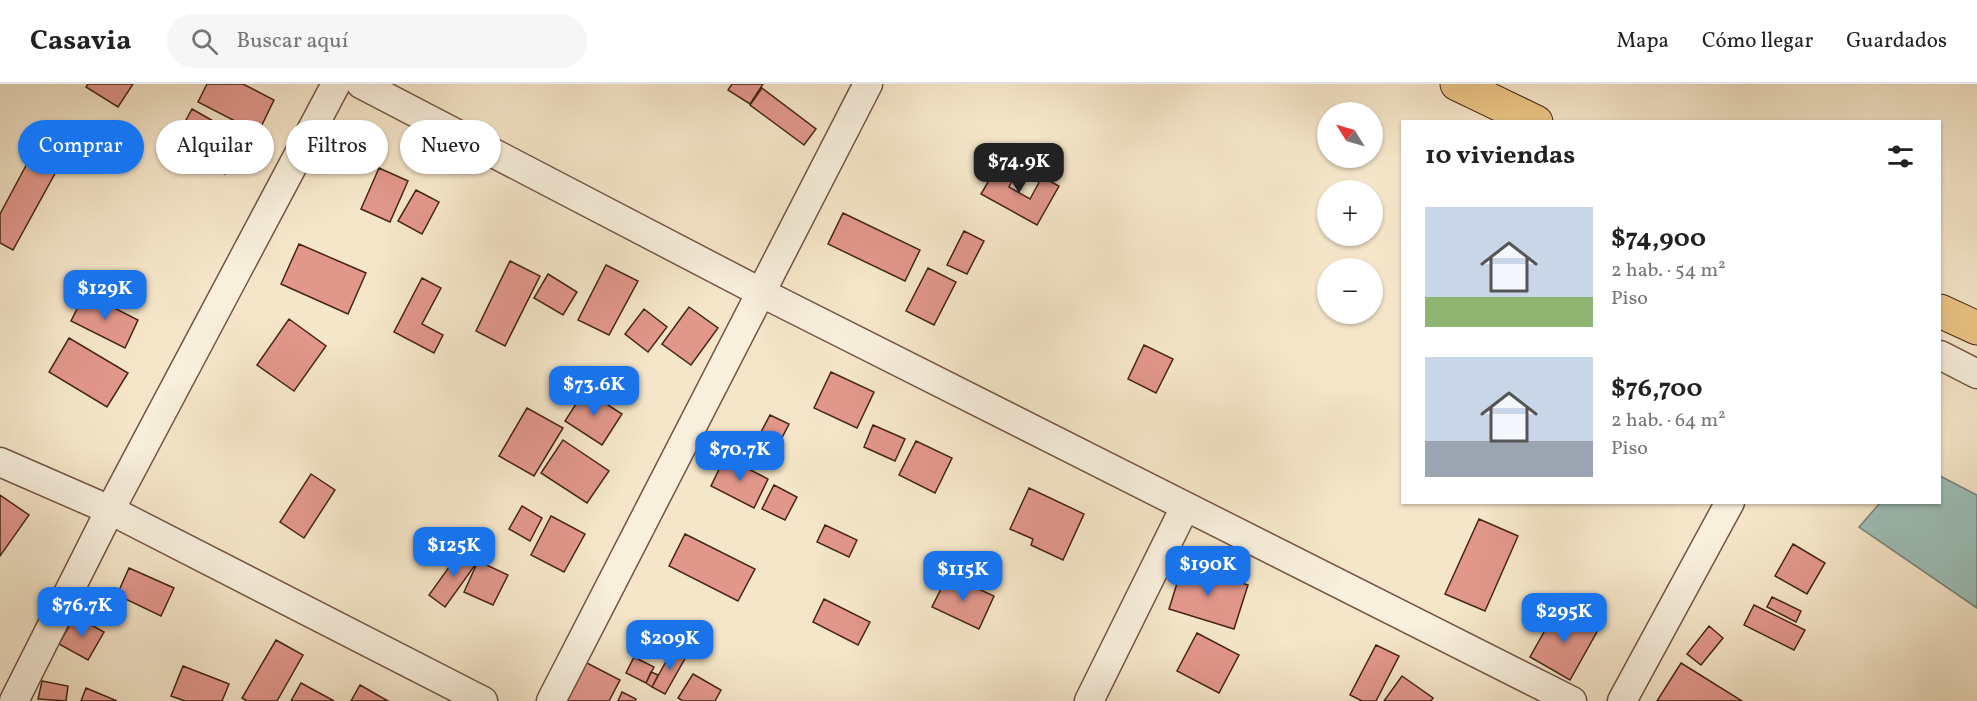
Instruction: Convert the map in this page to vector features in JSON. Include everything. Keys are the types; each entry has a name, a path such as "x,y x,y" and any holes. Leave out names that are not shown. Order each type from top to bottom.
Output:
{"highway":[{"path":"1457,84 1532,120"},
{"path":"1941,311 1977,328"}],"street":[{"path":"14,701 110,510 336,84"},
{"path":"361,84 762,293 1572,701"},
{"path":"551,701 868,84"},
{"path":"1941,356 1977,374"},
{"path":"0,462 110,510 483,701"},
{"path":"1622,701 1729,504"},
{"path":"1089,701 1185,507"}],"water":[{"path":"1941,477 1977,495 1977,608 1859,527 1879,504 1941,504"}],"building":[{"path":"88,84 133,84 118,107 86,87"},
{"path":"207,84 243,84 274,100 264,120 233,120 198,102"},
{"path":"732,84 763,84 750,104 728,90"},
{"path":"762,88 816,129 804,145 750,105"},
{"path":"192,109 211,120 186,120"},
{"path":"1001,160 1018,170 1009,187 1030,199 1042,177 1059,186 1037,225 981,194"},
{"path":"388,172 408,181 390,222 361,209 376,174 388,174"},
{"path":"22,174 55,174 13,250 0,243 0,214"},
{"path":"416,190 439,202 422,234 398,221"},
{"path":"843,213 920,250 905,281 828,244"},
{"path":"964,231 984,241 967,274 947,265"},
{"path":"299,244 366,273 348,314 281,284"},
{"path":"510,261 540,276 505,346 476,331"},
{"path":"606,265 638,281 609,335 578,320"},
{"path":"928,268 956,282 934,325 906,311"},
{"path":"548,274 577,292 563,315 534,298"},
{"path":"422,278 441,288 422,324 443,335 434,353 394,332"},
{"path":"85,293 138,320 125,348 71,321"},
{"path":"689,307 718,328 691,365 662,344"},
{"path":"644,309 667,327 648,352 625,334"},
{"path":"289,319 326,346 294,391 257,365"},
{"path":"69,338 128,373 107,407 49,372"},
{"path":"1144,345 1173,359 1156,393 1128,379"},
{"path":"831,372 874,392 857,428 814,408"},
{"path":"585,390 622,414 602,445 565,421"},
{"path":"527,408 563,428 534,476 499,456"},
{"path":"770,415 789,424 772,457 753,447"},
{"path":"873,425 905,439 895,461 864,447"},
{"path":"563,440 609,471 587,503 541,473"},
{"path":"916,441 952,458 935,493 899,475"},
{"path":"725,457 768,479 754,508 711,486"},
{"path":"311,474 335,490 304,538 280,522"},
{"path":"774,485 797,497 785,520 762,509"},
{"path":"1029,488 1084,514 1063,560 1031,545 1033,539 1010,529"},
{"path":"0,495 29,515 0,556"},
{"path":"522,506 542,518 530,541 509,529"},
{"path":"551,516 585,534 564,572 531,555"},
{"path":"1479,519 1518,536 1485,611 1445,594"},
{"path":"825,525 857,540 849,557 817,542"},
{"path":"685,534 755,569 738,601 669,566"},
{"path":"1793,544 1825,563 1807,594 1775,576"},
{"path":"462,549 478,561 445,607 429,595"},
{"path":"478,561 508,575 493,605 464,592"},
{"path":"1183,564 1248,585 1234,629 1169,609"},
{"path":"129,568 174,588 161,616 117,595"},
{"path":"948,575 994,596 979,629 932,607"},
{"path":"1772,597 1801,611 1796,622 1767,607"},
{"path":"824,599 870,622 858,645 813,622"},
{"path":"1754,605 1805,630 1794,650 1744,625"},
{"path":"1558,607 1598,630 1570,680 1530,657"},
{"path":"75,616 104,632 88,660 59,644"},
{"path":"1709,626 1723,638 1701,665 1687,654"},
{"path":"1197,633 1239,655 1219,693 1177,671"},
{"path":"276,640 303,655 277,701 247,701 242,698"},
{"path":"1376,645 1399,656 1376,701 1362,701 1350,695"},
{"path":"674,647 687,655 665,694 652,687"},
{"path":"634,657 654,667 646,683 626,673"},
{"path":"585,662 620,680 609,701 565,701"},
{"path":"1681,663 1742,701 1657,701"},
{"path":"183,666 229,684 222,701 185,701 171,696"},
{"path":"651,672 658,675 652,687 646,683"},
{"path":"693,674 721,690 715,701 683,701 678,698"},
{"path":"1402,676 1433,698 1431,701 1384,701"},
{"path":"42,681 68,686 66,701 38,699"},
{"path":"301,683 334,701 291,701"},
{"path":"360,685 388,701 351,701"},
{"path":"86,688 117,701 81,701"},
{"path":"622,692 636,699 635,701 618,701"}]}
